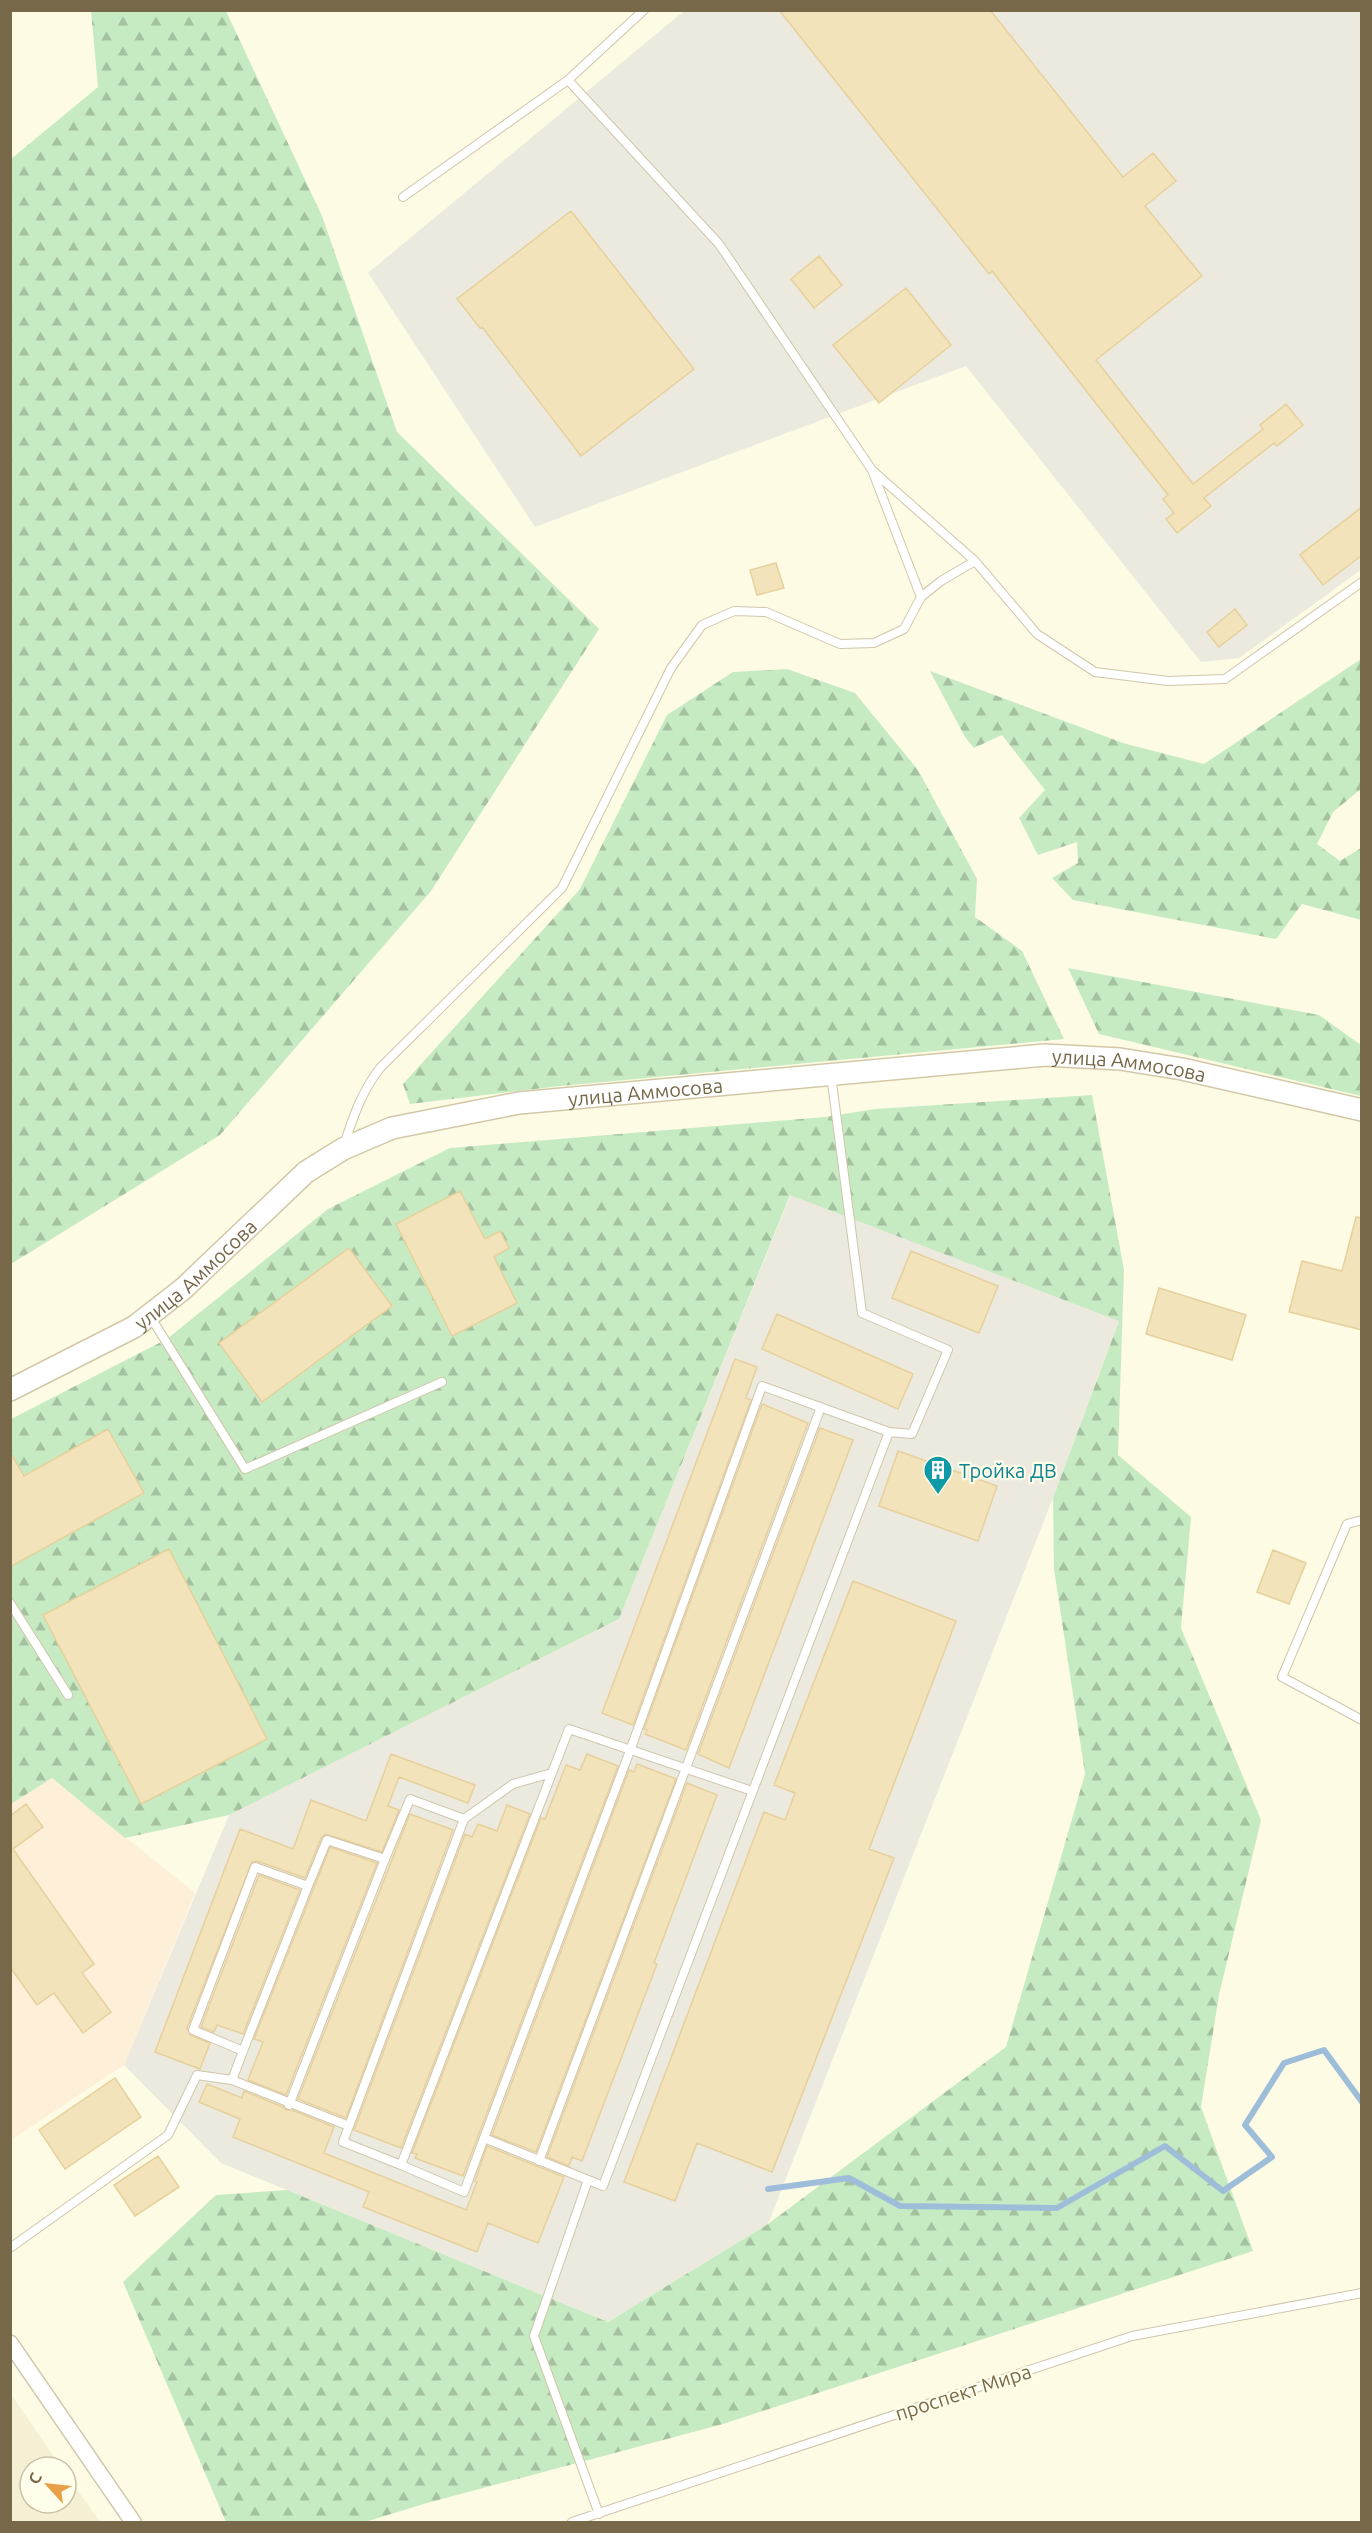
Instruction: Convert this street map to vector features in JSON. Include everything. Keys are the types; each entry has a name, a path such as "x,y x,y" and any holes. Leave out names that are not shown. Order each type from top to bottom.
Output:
{"street":[{"name":"улица Аммосова","path":"10,1390 134,1326 183,1289 306,1172 343,1149 392,1128 519,1103 1045,1055 1109,1059 1182,1069 1362,1110"},
{"path":"10,2343 133,2523"}],"lane":[{"path":"403,197 568,80 644,10"},
{"path":"568,80 719,244 872,470 921,597"},
{"path":"872,470 975,561 1037,634 1095,672 1168,681 1225,679 1362,582"},
{"path":"343,1149 356,1108 370,1080 380,1068 562,888 671,668 702,625 734,611 766,612 840,644 874,643 904,629 921,597 941,581 975,561"},
{"path":"552,1773 513,1784 464,1819 343,2142 464,2192 762,1386 888,1432 912,1434 948,1350 862,1313 831,1074"},
{"path":"149,1315 245,1469 442,1382"},
{"path":"539,2161 821,1407"},
{"path":"484,2138 603,2186 888,1432"},
{"path":"1362,1520 1347,1524 1282,1677 1362,1720"},
{"path":"10,1603 68,1695"},
{"path":"401,2165 569,1729 752,1791"},
{"path":"289,2105 411,1799 464,1819"},
{"path":"232,2080 327,1840 386,1859"},
{"path":"243,2051 193,2030 255,1867 308,1886"},
{"path":"10,2248 168,2135 197,2075 232,2080 289,2105 349,2126"},
{"path":"588,2180 534,2336 599,2514"},
{"name":"проспект Мира","path":"573,2523 1132,2336 1362,2293"}],"shaded area":[{"path":"684,11 1361,11 1361,570 1239,658 1201,662 966,366 535,527 368,273"},
{"path":"791,1194 1119,1320 1053,1498 768,2224 608,2322 221,2163 124,2065 229,1815 619,1619"},
{"path":"51,1778 195,1893 124,2065 11,2140 11,1804"},
{"path":"10,2393 53,2455 18,2455 18,2515 78,2515 78,2491 100,2522 11,2522"}],"green space":[{"path":"91,11 226,11 322,216 397,432 599,629 431,891 220,1135 11,1264 11,159 98,87"},
{"path":"1361,659 1361,789 1333,812 1317,844 1340,861 1361,848 1361,920 1302,904 1276,939 1073,900 1052,878 1078,863 1077,842 1038,855 1019,818 1045,790 1002,735 974,748 965,737 930,671 1123,743 1204,764"},
{"path":"787,669 855,693 918,770 977,879 975,917 1022,951 1064,1039 560,1086 410,1104 403,1084 580,889 667,715 733,672"},
{"path":"1068,968 1319,1015 1361,1045 1361,1096 1099,1034"},
{"path":"1092,1095 1124,1270 1118,1455 1191,1517 1181,1628 1261,1820 1219,1995 1201,2107 1253,2251 723,2424 427,2503 365,2522 226,2522 123,2282 216,2195 287,2190 608,2322 768,2224 1006,2047 1085,1774 1054,1569 1053,1498 1119,1321 790,1195 619,1619 229,1815 125,1838 52,1778 11,1804 11,1419 167,1339 328,1209 450,1148 825,1117 875,1109"}],"building":[{"path":"779,10 990,10 1123,177 1153,153 1176,181 1145,206 1202,276 1096,360 1193,484 1263,429 1260,425 1286,404 1303,425 1277,446 1274,443 1204,498 1211,506 1177,533 1166,519 1174,513 1163,499 1168,495 992,271 989,274"},
{"path":"571,211 694,369 581,456 482,327 480,328 457,299"},
{"path":"819,256 842,285 814,308 791,279"},
{"path":"906,288 951,345 879,403 833,345"},
{"path":"1362,507 1362,555 1323,585 1300,555"},
{"path":"776,563 784,588 757,595 750,570"},
{"path":"1235,609 1247,625 1219,647 1207,632"},
{"path":"460,1191 485,1239 500,1231 509,1248 494,1257 517,1303 452,1336 396,1224"},
{"path":"1356,1217 1362,1218 1362,1330 1289,1312 1302,1261 1342,1271"},
{"path":"349,1248 392,1306 262,1402 219,1343"},
{"path":"911,1251 998,1286 979,1333 892,1298"},
{"path":"1159,1288 1246,1315 1232,1360 1146,1334"},
{"path":"777,1314 913,1374 898,1409 762,1349"},
{"path":"735,1359 757,1367 746,1398 751,1400 633,1725 602,1713"},
{"path":"762,1404 808,1423 686,1750 645,1734 647,1730 644,1729"},
{"path":"820,1428 853,1440 729,1768 698,1754"},
{"path":"108,1429 144,1493 10,1567 10,1452 24,1476"},
{"name":"Тройка ДВ","path":"898,1451 997,1486 978,1541 879,1506"},
{"path":"169,1549 267,1739 141,1804 43,1615"},
{"path":"1273,1550 1306,1563 1289,1604 1257,1592"},
{"path":"853,1581 956,1621 869,1849 894,1858 772,2172 697,2143 675,2201 624,2182 764,1812 785,1820 795,1793 774,1785"},
{"path":"391,1754 475,1785 468,1803 399,1777 388,1806 399,1810 382,1852 326,1834 321,1838 305,1878 257,1861 252,1862 187,2028 190,2035 210,2043 200,2069 155,2052 240,1829 293,1849 311,1800 366,1821"},
{"path":"587,1754 618,1766 463,2176 415,2158 417,2154 412,2153 541,1818 545,1819 566,1765 580,1770"},
{"path":"637,1764 676,1779 536,2152 492,2135 629,1770 634,1772"},
{"path":"687,1783 717,1795 654,1963 657,1964 582,2161 572,2157 569,2166 547,2157"},
{"path":"26,1804 43,1827 13,1849 94,1964 82,1973 111,2012 83,2033 54,1993 37,2005 10,1967 10,1816"},
{"path":"507,1805 530,1814 401,2148 354,2130 465,1834 472,1837 478,1824 497,1831"},
{"path":"410,1814 453,1830 346,2118 298,2099"},
{"path":"330,1847 377,1863 286,2095 248,2080 263,2042 254,2039"},
{"path":"259,1875 300,1890 243,2034 217,2025 214,2032 201,2027"},
{"path":"115,2078 141,2117 65,2169 39,2130"},
{"path":"207,2084 242,2098 244,2091 286,2110 292,2110 334,2127 324,2153 466,2210 487,2146 564,2177 538,2243 488,2223 477,2252 363,2207 369,2192 233,2137 240,2119 199,2102"},
{"path":"158,2156 179,2187 135,2216 114,2185"}],"waterway":[{"path":"768,2189 849,2178 900,2206 1057,2208 1165,2146 1223,2191 1272,2157 1245,2125 1284,2063 1324,2050 1362,2102"}],"place":[{"name":"Тройка ДВ","path":"938,1496"}]}
